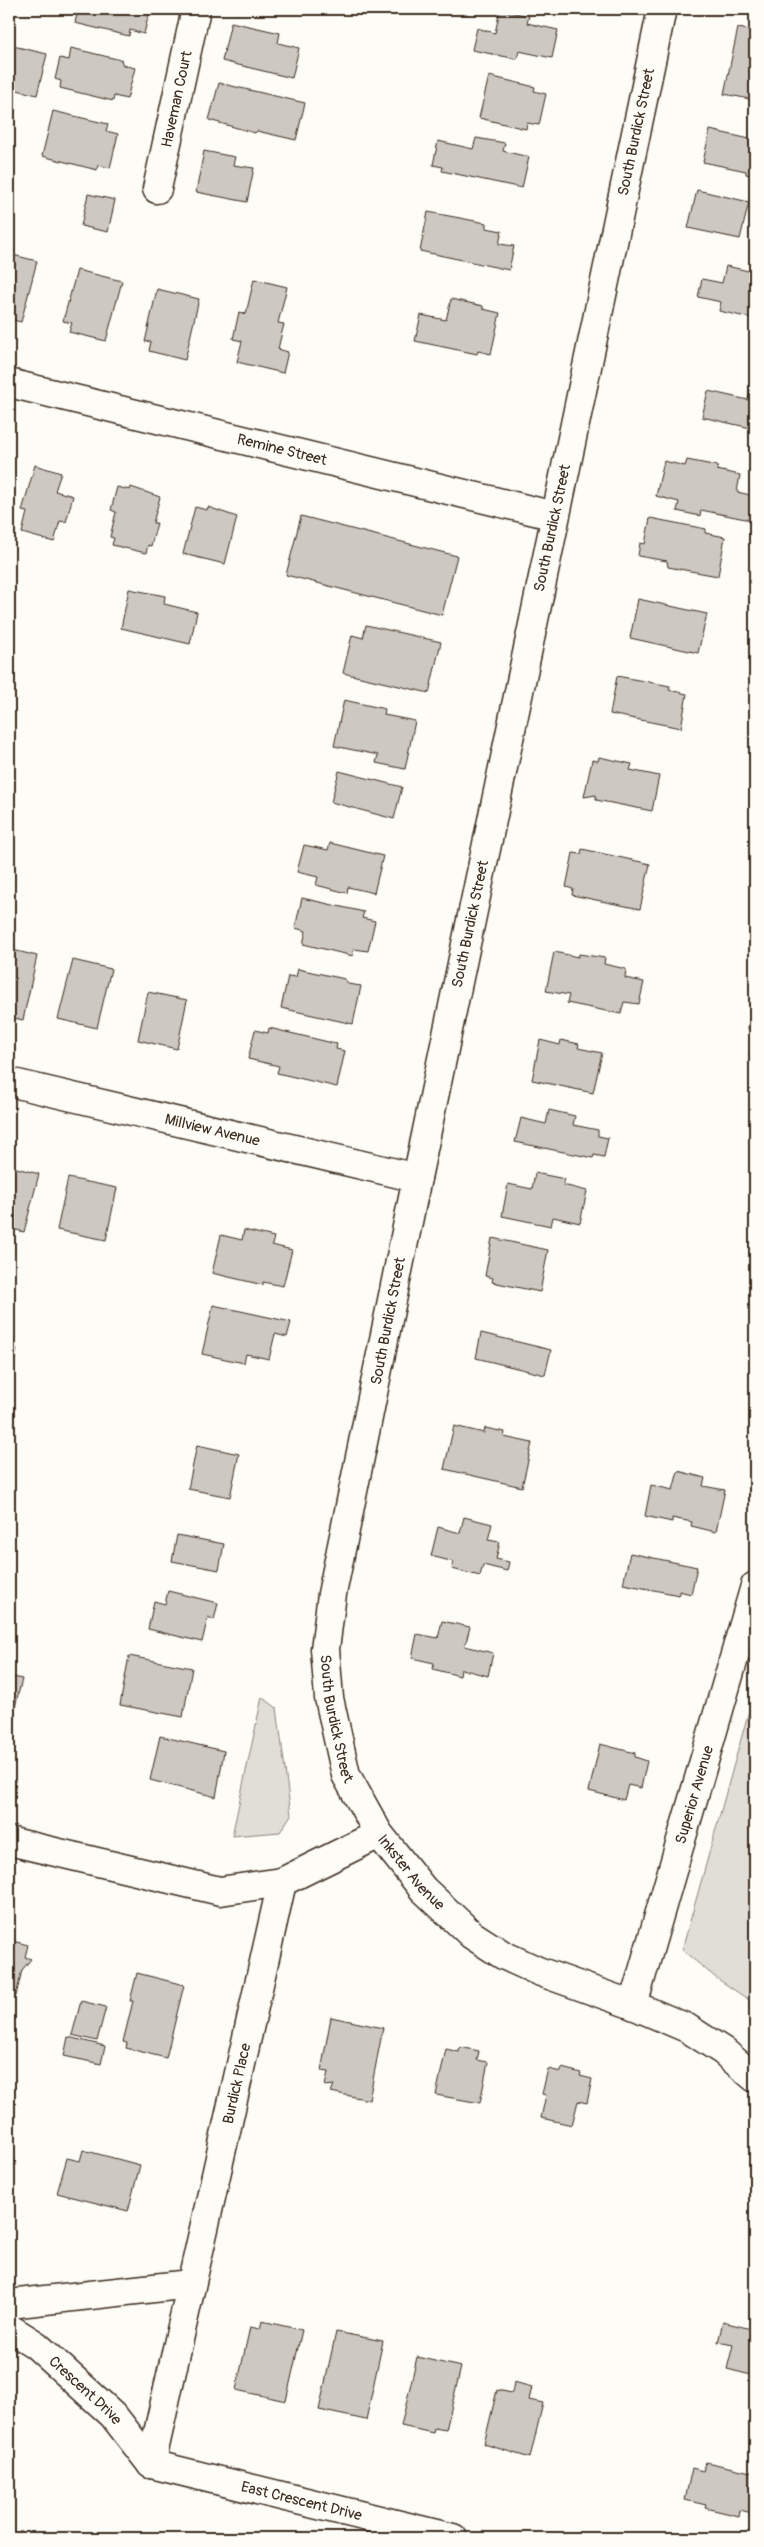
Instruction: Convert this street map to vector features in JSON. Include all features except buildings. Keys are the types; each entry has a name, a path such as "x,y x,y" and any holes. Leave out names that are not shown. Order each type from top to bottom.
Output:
{"street":[{"name":"Haveman Court","path":"157,189 196,9"},
{"name":"South Burdick Street","path":"379,1834 346,1775 329,1698 325,1649 334,1584 417,1178 662,9"},
{"name":"Remine Street","path":"9,383 555,516"},
{"name":"Millview Avenue","path":"9,1082 417,1178"},
{"name":"Superior Avenue","path":"633,2005 755,1586"},
{"name":"Inkster Avenue","path":"9,1841 220,1891 282,1882 379,1834 422,1889 472,1934 502,1955 538,1971 633,2005 686,2028 723,2051 755,2078"},
{"name":"Burdick Place","path":"151,2464 282,1882"},
{"path":"9,2304 190,2284"},
{"name":"Crescent Drive","path":"9,2328 36,2345 113,2415 151,2464"},
{"name":"East Crescent Drive","path":"151,2464 453,2538"}],"shaded area":[{"path":"755,1689 755,2004 715,1977 682,1950"},
{"path":"262,1697 277,1708 291,1815 280,1832 232,1836"}]}
